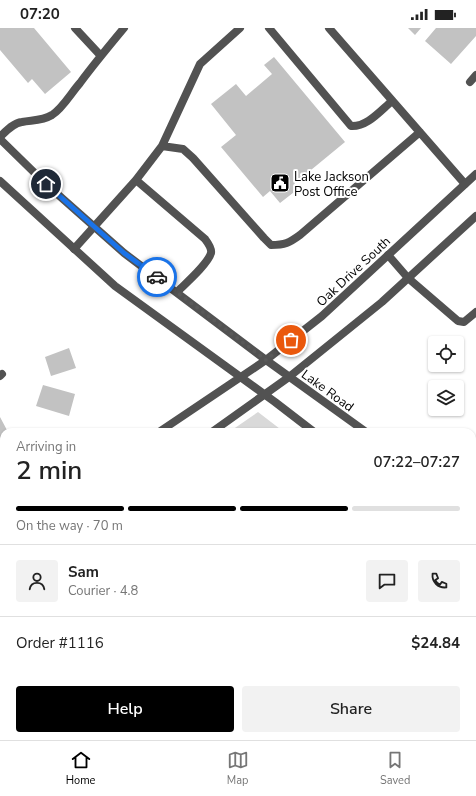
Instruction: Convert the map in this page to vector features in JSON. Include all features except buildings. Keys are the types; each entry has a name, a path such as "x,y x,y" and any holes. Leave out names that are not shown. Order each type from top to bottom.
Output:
{"street":[{"path":"75,28 101,56"},
{"path":"0,138 9,128 22,121 34,121 53,115 124,28"},
{"path":"74,249 136,180 162,146 200,64 240,28"},
{"path":"269,28 350,126 364,124 392,101"},
{"path":"329,28 465,184"},
{"path":"470,82 476,75"},
{"path":"162,146 183,149 193,158 271,245 282,245 300,235 420,132"},
{"name":"Lake Road","path":"0,138 46,184 124,253 266,360 360,428"},
{"name":"Oak Drive South","path":"166,428 266,360 322,316 476,174"},
{"path":"0,180 115,286 309,428"},
{"path":"136,180 205,239 210,245 211,253 205,264 177,292"},
{"path":"218,428 289,377 382,302 476,216"},
{"path":"388,255 408,278 458,321 464,322 476,312"}],"shaded area":[{"path":"258,412 279,428 235,428"}],"way so far":[{"path":"157,277 266,360 291,340"}],"place":[{"name":"Lake Jackson Post Office","path":"280,183"}],"route":[{"path":"46,184 124,253 157,277"}]}
